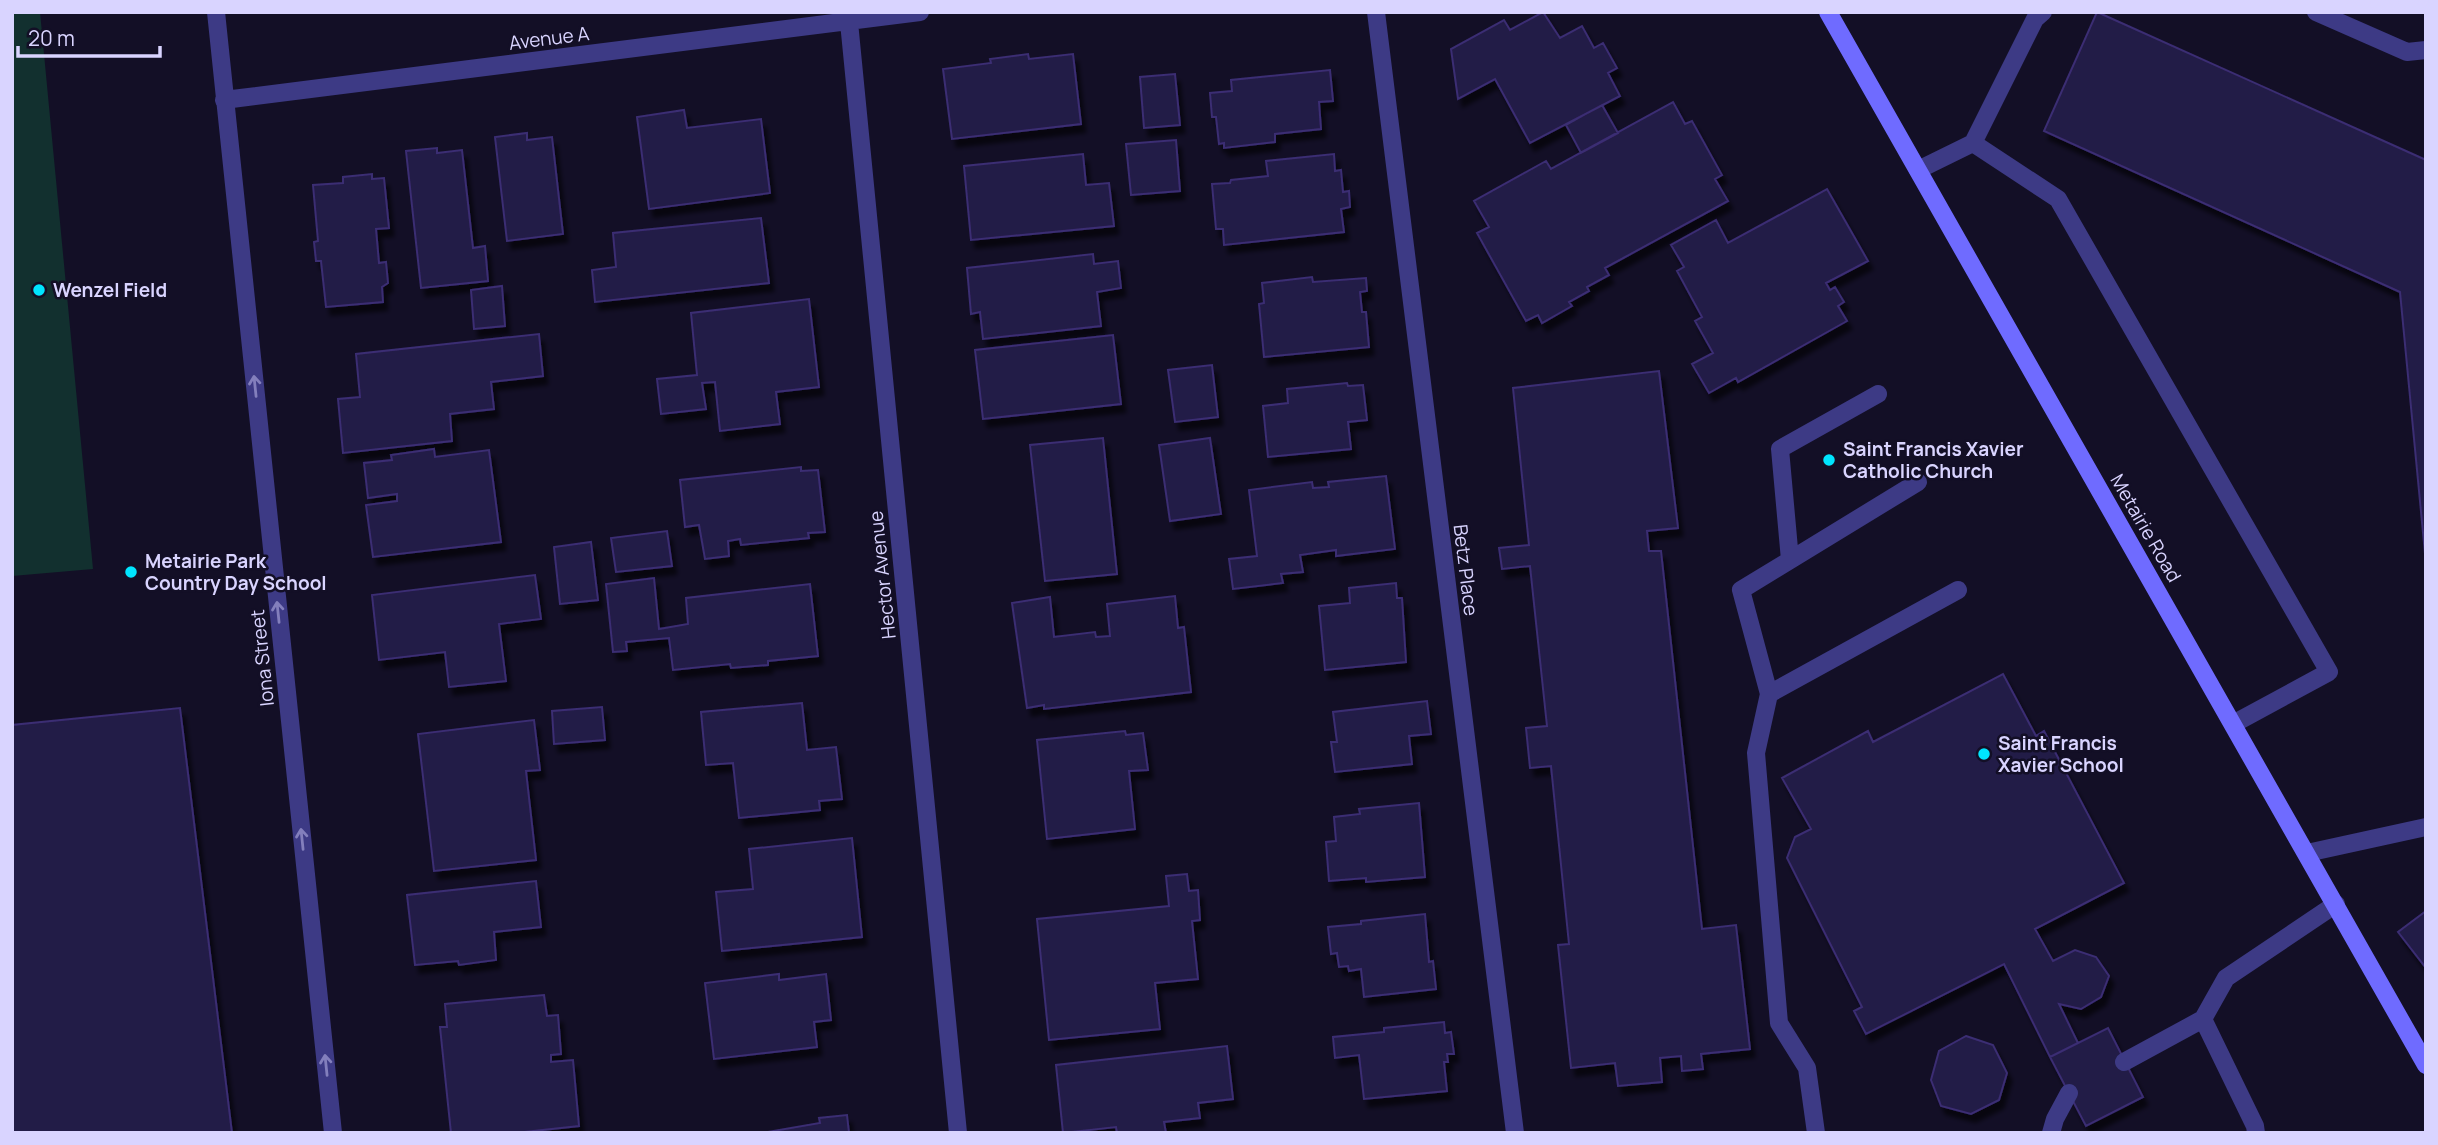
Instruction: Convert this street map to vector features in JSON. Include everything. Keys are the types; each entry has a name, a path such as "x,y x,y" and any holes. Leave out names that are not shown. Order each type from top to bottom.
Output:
{"main road":[{"name":"Metairie Road","path":"1828,12 2426,1065"}],"street":[{"name":"Iona Street","path":"215,12 333,1133"},
{"name":"Avenue A","path":"225,100 849,16 920,12"},
{"name":"Betz Place","path":"1376,12 1515,1133"},
{"path":"1918,170 1973,143 2035,19 2043,12"},
{"path":"2316,12 2407,52 2426,50"},
{"name":"Hector Avenue","path":"849,16 958,1133"},
{"path":"1973,143 2058,199 2329,671 2233,724"},
{"path":"1790,560 1780,449 1878,394"},
{"path":"1816,1133 1807,1068 1779,1023 1756,753 1769,694 1741,590 1918,482"},
{"path":"1769,694 1958,590"},
{"path":"2306,853 2426,827"},
{"path":"2124,1062 2203,1019 2226,978 2336,904"},
{"path":"2203,1019 2256,1133"},
{"path":"2050,1133 2068,1093"}],"green space":[{"name":"Wenzel Field","path":"12,12 40,12 93,569 12,576"}],"building":[{"path":"1543,12 1560,38 1582,26 1594,48 1603,43 1617,68 1608,73 1620,96 1530,143 1495,79 1458,99 1451,49 1504,20 1510,30"},
{"path":"2097,12 2426,160 2426,564 2400,292 2044,131"},
{"path":"1028,54 1029,59 1073,54 1081,124 952,139 943,69 991,63 990,59"},
{"path":"1330,70 1333,101 1319,102 1321,129 1275,134 1275,142 1224,148 1224,143 1219,144 1216,117 1212,117 1210,93 1232,91 1231,80"},
{"path":"1175,74 1180,125 1144,128 1140,77"},
{"path":"1673,102 1685,124 1692,121 1722,175 1715,179 1728,201 1605,268 1609,275 1587,287 1589,291 1569,302 1572,306 1542,323 1538,315 1526,321 1477,233 1489,227 1474,201 1546,161 1551,169"},
{"path":"1602,105 1618,133 1581,153 1566,125"},
{"path":"684,110 687,128 761,119 770,193 649,209 637,117"},
{"path":"527,133 527,140 552,137 563,234 507,241 495,137"},
{"path":"1176,140 1180,191 1131,195 1126,144"},
{"path":"437,148 437,153 462,150 473,248 485,246 488,281 421,288 406,151"},
{"path":"1083,154 1086,185 1109,183 1114,226 971,240 964,166"},
{"path":"1334,154 1335,171 1341,170 1343,192 1349,191 1350,207 1341,209 1344,232 1224,245 1223,229 1216,229 1212,184 1268,176 1266,161"},
{"path":"372,174 372,179 384,178 389,228 376,229 379,263 386,262 388,283 382,287 383,302 326,307 321,261 316,261 314,242 318,241 313,185 343,183 343,177"},
{"path":"1827,189 1868,261 1826,283 1830,290 1835,287 1844,302 1838,306 1847,321 1738,382 1736,378 1709,393 1692,364 1713,353 1695,321 1702,317 1677,271 1684,267 1671,245 1716,220 1728,243"},
{"path":"761,218 769,283 595,302 592,270 616,267 613,233"},
{"path":"1093,254 1094,264 1118,261 1121,288 1097,292 1101,326 983,339 980,312 971,314 967,268"},
{"path":"1312,277 1313,282 1366,278 1367,291 1360,292 1362,312 1366,312 1369,347 1264,357 1259,304 1264,303 1262,283"},
{"path":"502,286 505,326 474,329 471,290"},
{"path":"809,299 819,387 776,392 780,424 720,431 715,382 702,383 706,409 661,414 657,379 697,375 691,313"},
{"path":"539,334 543,376 491,382 494,409 450,414 452,441 343,453 338,399 360,397 356,354"},
{"path":"1113,335 1121,404 983,419 975,350"},
{"path":"1212,365 1218,417 1175,422 1168,370"},
{"path":"1659,371 1678,528 1647,531 1649,551 1661,551 1702,929 1736,925 1750,1049 1701,1054 1703,1069 1682,1071 1681,1056 1660,1058 1662,1082 1618,1086 1615,1063 1571,1068 1558,945 1569,944 1551,766 1530,768 1526,728 1547,726 1530,566 1502,569 1499,548 1529,545 1513,388"},
{"path":"1347,383 1348,386 1363,385 1367,420 1348,422 1351,449 1268,457 1263,406 1288,403 1287,389"},
{"path":"1103,438 1117,574 1045,581 1030,445"},
{"path":"1210,438 1221,514 1170,521 1159,445"},
{"path":"434,449 435,457 489,450 501,542 373,557 366,505 397,501 397,494 368,498 364,463 392,460 391,455"},
{"path":"801,467 801,471 818,470 825,532 808,533 809,538 741,545 740,539 728,541 729,556 705,559 699,525 685,527 680,480"},
{"path":"1386,476 1395,549 1336,556 1336,550 1300,555 1303,572 1281,574 1283,583 1233,589 1229,559 1257,556 1249,490 1312,482 1313,488 1329,487 1328,482"},
{"path":"667,531 672,566 616,572 611,538"},
{"path":"591,542 598,600 560,604 554,547"},
{"path":"535,575 541,619 499,624 506,681 449,687 445,652 379,660 372,595"},
{"path":"654,578 659,629 688,624 686,598 810,584 818,656 768,661 768,665 731,668 730,664 673,670 669,638 626,642 627,651 613,652 606,584"},
{"path":"1396,583 1397,598 1402,598 1406,662 1325,670 1319,606 1350,603 1349,588"},
{"path":"1175,596 1178,628 1184,627 1191,692 1044,709 1044,705 1027,708 1012,603 1050,597 1054,637 1095,632 1096,637 1110,636 1107,604"},
{"path":"2003,674 2036,736 2044,731 2124,883 2035,929 2053,961 2075,950 2096,957 2109,976 2101,997 2081,1009 2059,1004 2078,1043 2050,1057 2004,964 1866,1034 1854,1011 1862,1007 1787,858 1795,837 1811,829 1782,778 1868,731 1873,742"},
{"path":"1427,701 1431,734 1409,736 1412,764 1335,772 1331,742 1337,742 1333,712"},
{"path":"802,703 807,750 836,747 842,799 819,801 820,810 739,818 733,763 706,765 701,712"},
{"path":"602,707 605,740 554,744 552,711"},
{"path":"180,708 232,1133 12,1133 12,725"},
{"path":"534,720 540,770 526,771 536,860 434,871 418,734"},
{"path":"1125,731 1126,735 1143,733 1148,770 1129,771 1135,829 1047,839 1037,740"},
{"path":"1419,803 1425,877 1366,882 1366,878 1329,881 1326,842 1336,841 1334,817 1360,814 1359,809"},
{"path":"852,838 862,937 722,951 716,892 753,889 749,849"},
{"path":"1187,874 1189,891 1198,890 1200,920 1192,921 1198,979 1155,983 1160,1029 1049,1040 1037,919 1169,906 1166,876"},
{"path":"536,881 541,927 494,932 496,960 459,965 458,961 415,965 407,895"},
{"path":"2426,911 2426,968 2398,932"},
{"path":"1425,914 1429,962 1433,961 1436,989 1364,997 1361,969 1349,971 1348,966 1339,967 1337,953 1331,954 1328,927"},
{"path":"779,974 779,980 826,974 831,1020 814,1022 817,1047 714,1059 705,983"},
{"path":"544,995 547,1016 558,1015 561,1054 551,1055 551,1062 573,1060 579,1126 515,1133 451,1133 440,1027 447,1027 445,1004"},
{"path":"1444,1022 1445,1033 1451,1032 1454,1054 1447,1054 1448,1062 1444,1062 1447,1091 1364,1099 1359,1055 1335,1058 1333,1037"},
{"path":"2108,1028 2143,1097 2086,1126 2050,1057"},
{"path":"1966,1036 1993,1045 2007,1073 1999,1100 1971,1114 1941,1106 1931,1080 1939,1051"},
{"path":"1227,1046 1233,1099 1198,1103 1200,1118 1164,1122 1166,1133 1117,1133 1116,1127 1063,1133 1056,1065"},
{"path":"847,1115 849,1133 762,1133 820,1123 819,1118"}],"place":[{"name":"Wenzel Field","path":"39,290"},
{"name":"Saint Francis Xavier Catholic Church","path":"1829,460"},
{"name":"Metairie Park Country Day School","path":"131,572"},
{"name":"Saint Francis Xavier School","path":"1984,754"}]}
